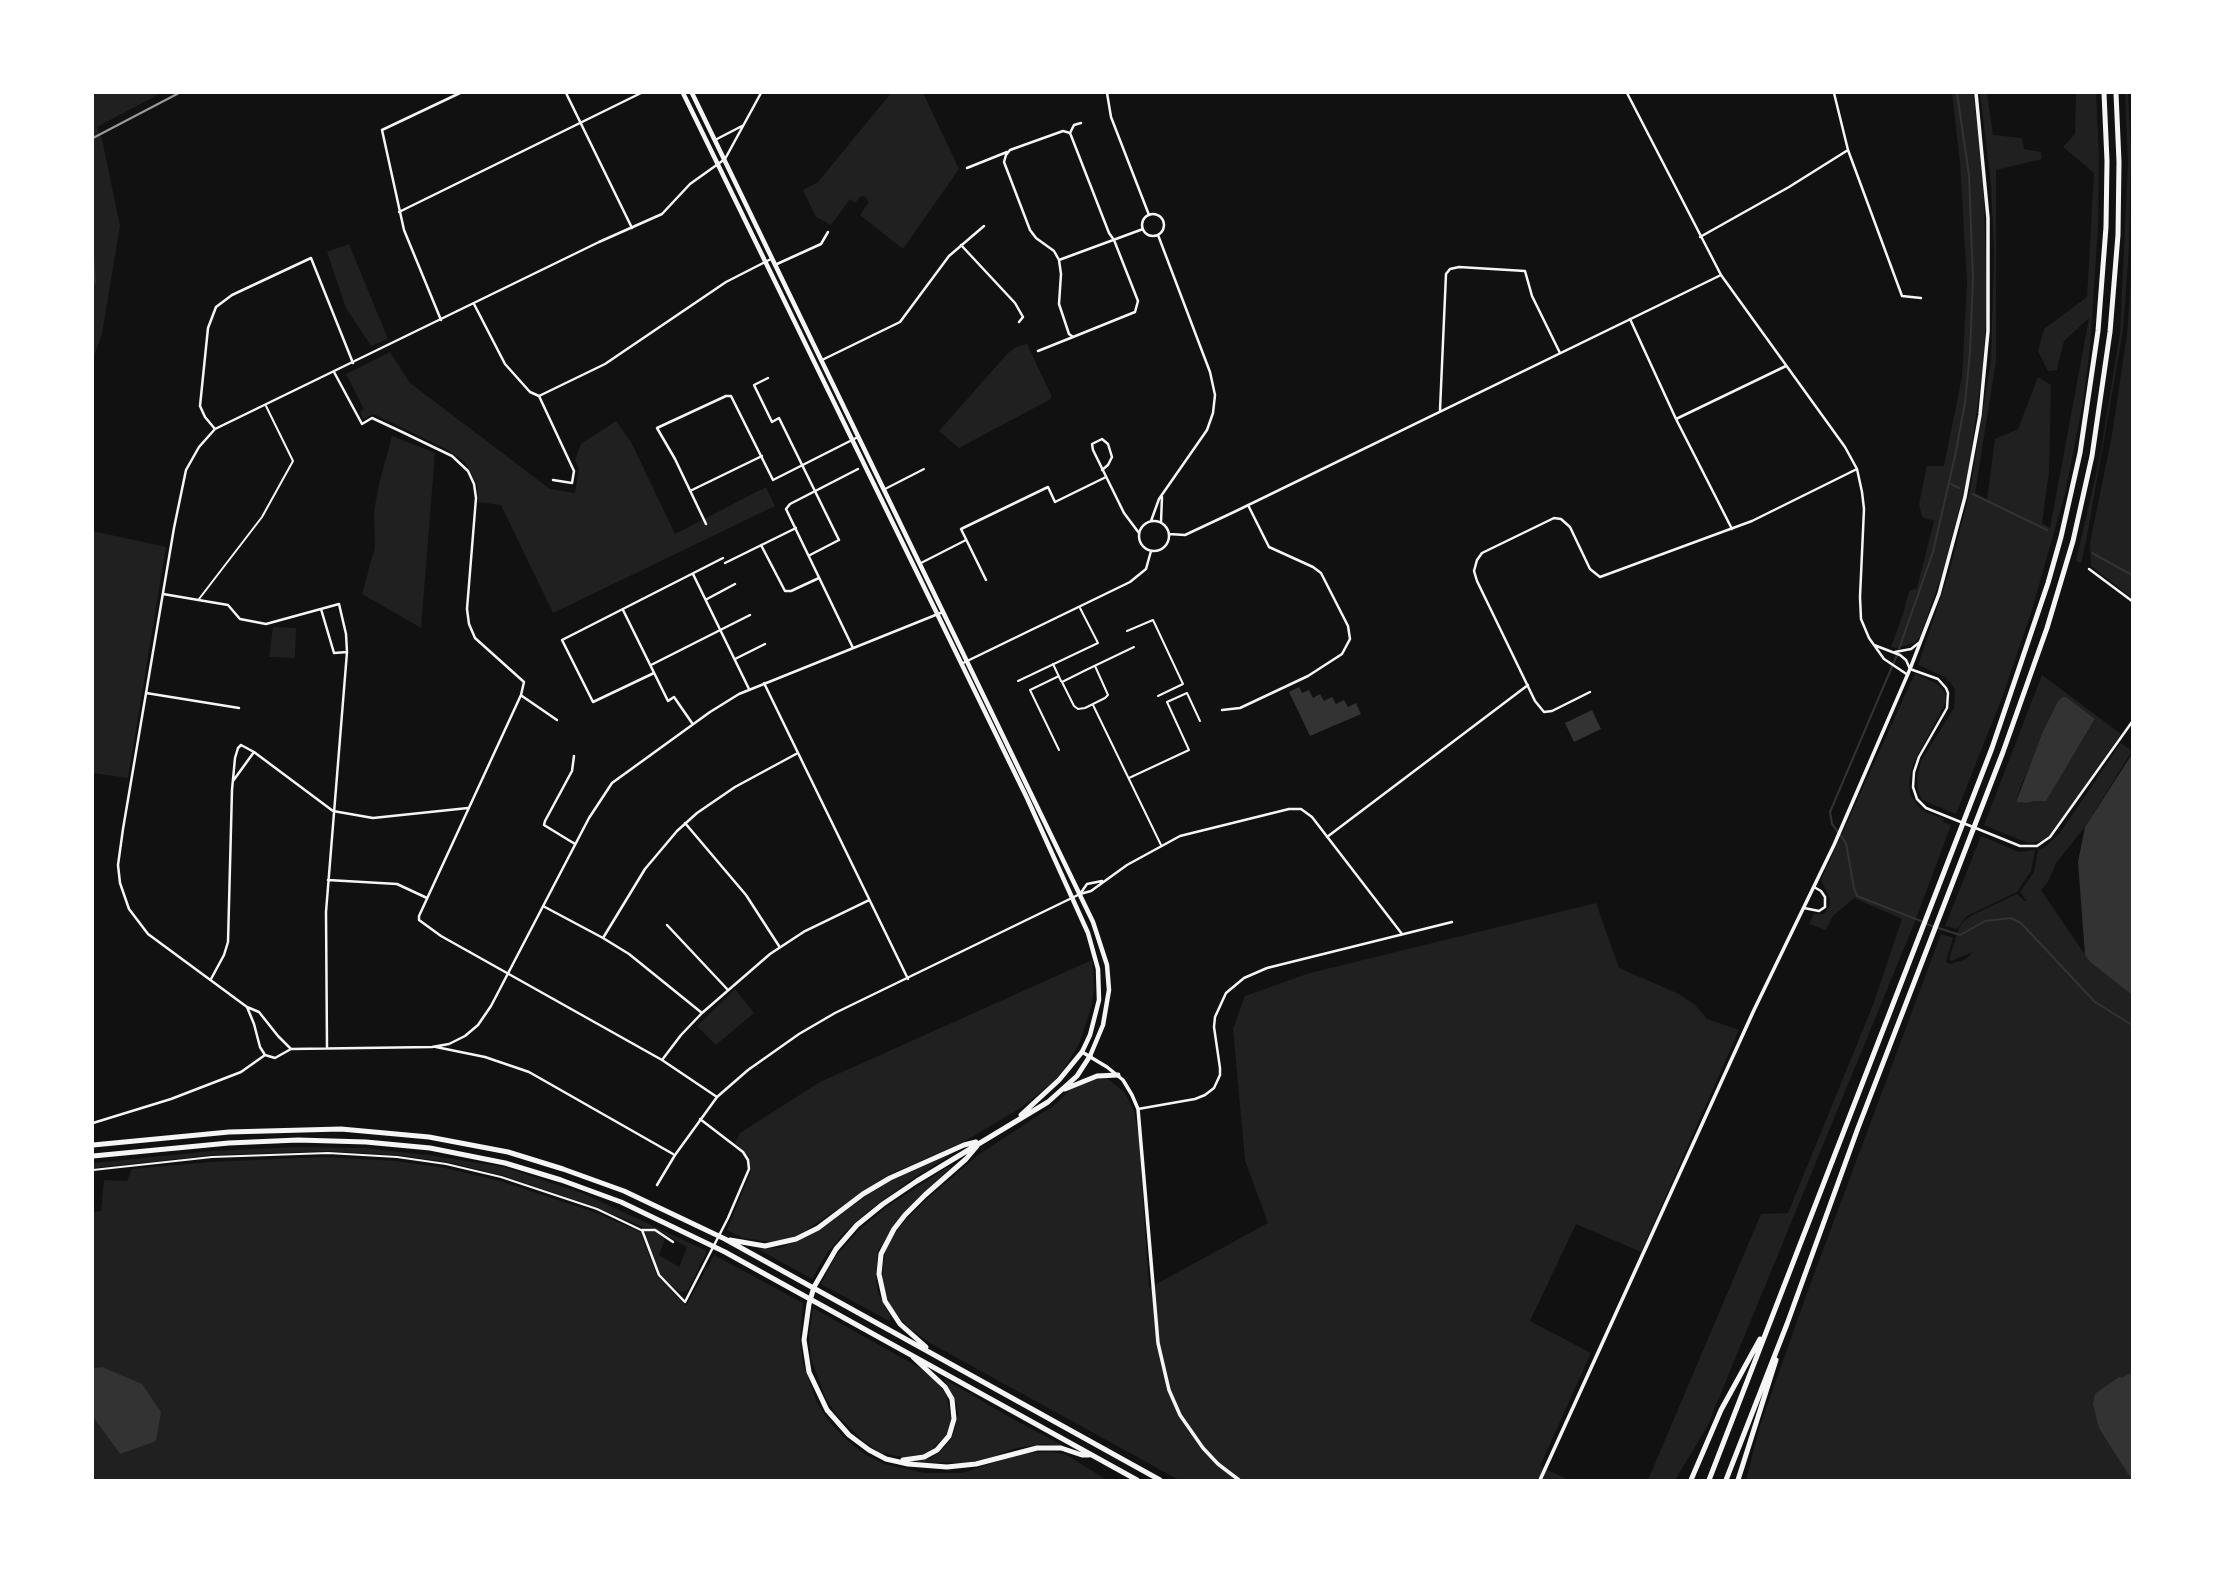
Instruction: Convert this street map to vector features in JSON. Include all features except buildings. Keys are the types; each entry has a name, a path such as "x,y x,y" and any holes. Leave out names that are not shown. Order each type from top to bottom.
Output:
{"highway":[{"path":"1709,1480 1992,748 2033,631 2058,548 2089,403 2102,293 2107,161 2104,93"},
{"path":"1726,1480 2003,752 2043,639 2073,541 2105,371 2114,289 2119,162 2116,93"},
{"path":"1017,1119 1059,1080 1082,1052"},
{"path":"1090,1056 1077,1076 1036,1110 982,1140 869,1215 848,1235 825,1267 811,1295 804,1340 809,1372 827,1410 842,1429 877,1455 916,1465 958,1466 1045,1447 1092,1455"},
{"path":"1062,1090 1097,1076 1118,1076"},
{"path":"93,1145 229,1132 341,1129 429,1137 508,1152 592,1178 648,1201 725,1239 1160,1480"},
{"path":"93,1156 229,1143 338,1140 430,1148 505,1163 586,1189 668,1223 907,1351 1138,1480"},
{"path":"725,1239 765,1246 796,1239 890,1178 964,1145 982,1140"},
{"path":"931,1352 900,1324 888,1306 880,1281 881,1254 905,1215 966,1159 982,1140"},
{"path":"1690,1480 1721,1410 1770,1321"},
{"path":"1739,1479 1787,1324"},
{"path":"893,1460 914,1460 937,1450 949,1436 954,1419 952,1399 945,1387 907,1351"}],"main road":[{"path":"683,93 855,439 1092,944 1100,976 1097,1010 1082,1052"},
{"path":"692,93 822,360 855,439 920,563 1099,937 1108,972 1107,1007 1090,1056"}],"street":[{"path":"441,320 410,248 399,212 382,131 460,93"},
{"path":"566,93 632,228"},
{"path":"399,212 641,93"},
{"path":"292,1049 263,1016 144,931 129,909 120,883 119,855 181,485 186,470 199,447 215,429 662,214 690,184 725,159 761,93"},
{"path":"1107,93 1111,117 1149,215"},
{"path":"1627,93 1721,275 1845,447 1857,469 1864,509 1860,609 1864,629 1887,662 1908,675"},
{"path":"1834,93 1848,150 1902,296 1921,298"},
{"path":"1540,1480 1754,1010 1844,823 1908,675 1945,574 1965,497 1980,415 1989,316 1988,234 1976,93"},
{"path":"1038,351 1137,310 1138,301 1070,133 1074,125 1081,123"},
{"path":"715,140 745,124"},
{"path":"967,167 1059,132 1070,133"},
{"path":"1700,237 1848,150"},
{"path":"1007,152 1004,162 1028,225 1036,238 1054,251 1059,260 1059,304 1069,334 1073,337"},
{"path":"1149,215 1159,216 1164,222 1163,231 1158,235 1147,234 1143,229 1144,221 1149,215"},
{"path":"822,360 902,320 950,256 984,226"},
{"path":"1059,260 1143,229"},
{"path":"776,265 821,244 828,232"},
{"path":"1151,521 1162,494 1208,430 1215,395 1210,372 1158,235"},
{"path":"961,244 1015,303 1023,317 1019,322"},
{"path":"215,429 202,413 200,397 208,328 216,307 232,295 311,258 354,363"},
{"path":"538,396 610,361 726,282 773,258"},
{"path":"1440,412 1446,274 1454,267 1525,271 1532,296 1560,354"},
{"path":"1169,534 1185,535 1721,275"},
{"path":"474,304 506,364 530,392 538,396 574,471 572,483 553,480"},
{"path":"1630,319 1676,419 1732,529"},
{"path":"1676,419 1786,366"},
{"path":"334,372 362,424 372,418 400,431 452,456 470,475 476,506 467,609 469,624 475,638 524,682 521,695 419,919 441,936 662,1060 717,1097"},
{"path":"768,378 754,385 772,422 779,418 839,540 809,555"},
{"path":"706,524 657,428 731,396 772,480 855,439"},
{"path":"1102,470 1112,457 1108,444 1102,439 1096,440 1092,447 1102,470 1124,513 1139,533 1142,545 1151,551 1159,551 1166,546 1169,534 1161,523 1151,521 1145,524 1139,533"},
{"path":"690,491 762,457"},
{"path":"852,648 786,509 790,504 858,469"},
{"path":"1590,692 1544,712 1535,701 1476,581 1474,571 1477,559 1487,550 1554,518 1561,519 1570,527 1590,569 1600,577 1732,529 1857,469"},
{"path":"986,580 961,529 1048,487 1055,502 1106,477"},
{"path":"1161,523 1162,494"},
{"path":"1222,710 1240,708 1307,676 1342,654 1350,639 1348,626 1321,573 1269,547 1248,505"},
{"path":"725,563 796,528"},
{"path":"761,545 785,591 820,578"},
{"path":"961,664 1122,587 1139,576 1148,565 1151,551"},
{"path":"654,673 594,703 562,640 723,558"},
{"path":"2090,569 2132,601"},
{"path":"693,574 749,689"},
{"path":"706,599 735,584"},
{"path":"163,594 228,605 240,619 261,624 339,604 347,652 326,912 327,1047"},
{"path":"321,609 334,653 347,652"},
{"path":"623,610 668,701 674,697 692,724"},
{"path":"432,1047 454,1042 475,1029 491,1006 576,844 612,783 692,724 749,689 943,612"},
{"path":"651,665 750,615"},
{"path":"1900,654 1921,641"},
{"path":"735,659 765,644"},
{"path":"1874,645 1900,654 1910,669 1938,679 1948,693 1947,708 1919,757 1913,779 1914,793 1921,804 2020,846 2033,847 2043,843 2058,828 2132,722"},
{"path":"764,683 908,979"},
{"path":"1327,837 1528,685"},
{"path":"146,692 239,708"},
{"path":"521,695 557,720"},
{"path":"211,979 228,942 232,782 238,748 241,745 333,811 378,818 468,808"},
{"path":"232,782 254,752"},
{"path":"603,938 652,859 685,823 745,780 797,753"},
{"path":"574,756 572,771 544,825 576,844"},
{"path":"657,1185 675,1154 717,1097 748,1070 799,1034 835,1013 1091,891 1102,881 1162,845 1189,834 1301,809 1307,812 1402,934"},
{"path":"685,823 746,895 779,947"},
{"path":"328,880 397,884 427,898"},
{"path":"1080,894 1087,884 1102,881"},
{"path":"1804,908 1819,911 1825,907 1825,897 1814,887"},
{"path":"662,1060 702,1013 779,947 805,931 869,900"},
{"path":"543,906 603,938 647,967 702,1013"},
{"path":"1138,1109 1187,1101 1205,1096 1214,1088 1220,1068 1215,1017 1226,993 1240,981 1267,968 1452,922"},
{"path":"667,925 728,990"},
{"path":"247,1007 260,1048 265,1055 275,1058 292,1049 327,1047 432,1047 485,1057 529,1072 675,1154"},
{"path":"1082,1052 1118,1076 1130,1090 1138,1109 1158,1343 1164,1376 1174,1403 1194,1436 1218,1464 1239,1480"},
{"path":"93,1123 222,1080 241,1072 265,1055"},
{"path":"673,1242 655,1230 642,1230 659,1275 685,1302 748,1173 748,1160 743,1152 700,1119"}],"lane":[{"path":"198,600 263,514 293,461 266,405"},
{"path":"884,490 924,469"},
{"path":"920,563 967,540"},
{"path":"1018,681 1098,643 1080,607"},
{"path":"1127,631 1153,620 1183,684 1158,696"},
{"path":"1062,682 1134,647"},
{"path":"1053,664 1076,708 1082,709 1105,698 1108,692 1095,666"},
{"path":"1059,676 1030,690 1059,750"},
{"path":"1129,778 1189,750 1167,702 1187,693 1200,721"},
{"path":"1093,704 1162,845"},
{"path":"93,1170 212,1157 328,1153 397,1157 446,1164 501,1177 597,1209 642,1230"}],"shaded area":[{"path":"93,93 161,93 97,127 102,139 120,226 102,334 93,358"},
{"path":"891,93 923,93 959,169 903,249 860,215 869,202 864,196 855,203 850,199 831,225 816,217 803,190 818,182"},
{"path":"1952,93 1973,93 1979,140 1987,300 1983,366 1967,479 1942,574 1920,637 1914,643 1897,648 1891,647 1909,591 1917,588 1934,521 1922,517 1919,504 1927,466 1944,466 1962,377 1967,283 1960,162"},
{"path":"1980,93 1987,93 1993,135 2022,138 2024,149 2041,152 2042,159 1996,170 1996,361 1975,493 1987,500 1995,439 2018,429 2038,377 2051,385 2049,472 2042,523 2050,528 2089,318 2064,341 2057,370 2048,371 2038,351 2044,329 2087,297 2094,173 2063,147 2075,134 2076,93 2096,93 2098,227 2090,347 2083,402 2065,494 2031,613 2003,695 1956,814 1922,800 1918,790 1917,778 1921,761 1954,708 1955,690 1945,677 1918,665 1949,573 1970,491 1991,360 1994,254 1991,184"},
{"path":"2125,93 2128,93 2131,152 2129,248 2123,331 2081,563 2076,561 2100,456 2120,333 2128,163"},
{"path":"349,244 388,339 371,346 346,308 327,252"},
{"path":"2132,262 2132,598 2091,566 2090,543 2112,435 2127,334"},
{"path":"1027,344 1051,399 959,448 939,431 1007,354 1016,347"},
{"path":"390,352 410,383 550,489 575,493 579,468 575,460 581,444 616,421 631,442 675,534 766,487 775,506 553,613 501,505 478,502 477,484 465,462 446,449 374,414 363,419 360,412 364,409 346,374"},
{"path":"392,436 435,453 421,628 362,594 375,547 374,511"},
{"path":"93,531 166,547 128,778 93,773"},
{"path":"273,627 296,628 295,658 269,657"},
{"path":"1915,673 1939,685 1945,693 1946,702 1913,764 1909,781 1910,794 1925,812 1944,819 1943,822 1951,825 1914,924 1707,1427 1675,1480 1648,1480 1761,1214 1788,1213 1873,1005 1902,919 1854,898 1833,916 1826,930 1809,924 1814,914 1824,914 1830,905 1830,898 1821,880"},
{"path":"2042,675 2121,734 2050,835 2042,841 2028,843 1984,825","holes":["2058,701 2095,720 2046,800 2016,802"]},
{"path":"1299,687 1302,693 1309,690 1313,698 1320,694 1324,701 1332,697 1336,704 1344,700 1348,707 1356,703 1361,714 1310,736 1289,692"},
{"path":"2063,697 2095,719 2046,801 2016,802 2042,734 2058,701"},
{"path":"1592,710 1601,729 1574,742 1565,723"},
{"path":"2121,743 2132,751 2085,827 2056,863 2048,882 2041,890 2090,962 2132,995 2132,1480 1746,1480 1760,1426 1807,1293 1941,934 1953,938 1946,962 1950,964 1964,960 1973,952 1951,961 1949,959 1964,921 2017,894 2027,901 2020,892 2034,872 2038,850 2060,833"},
{"path":"2132,754 2132,995 2085,955 2078,862 2085,827"},
{"path":"1981,836 2019,852 2035,850 2031,871 2017,892 1967,916 1957,929 1945,926"},
{"path":"1596,903 1619,968 1679,994 1695,1005 1707,1019 1739,1030 1641,1252 1576,1224 1530,1321 1591,1353 1540,1466 1568,1480 1179,1480 930,1343 910,1329 892,1310 882,1280 883,1264 886,1249 899,1227 978,1155 1056,1104 1083,1077 1092,1080 1107,1078 1125,1093 1134,1111 1139,1138 1149,1288 1268,1223 1245,1160 1233,1029 1245,996 1310,973"},
{"path":"1092,960 1092,1004 1080,1042 1063,1071 1022,1107 962,1143 888,1175 802,1233 788,1239 772,1242 743,1238 727,1230 751,1171 749,1157 735,1143 740,1133 820,1082"},
{"path":"735,989 754,1013 716,1045 697,1026"},
{"path":"297,1147 364,1148 504,1167 582,1193 707,1251 688,1290 679,1292 660,1275 646,1232 655,1232 665,1239 659,1255 679,1267 687,1247 654,1228 643,1227 598,1208 501,1175 447,1162 397,1155 328,1151 213,1155 93,1168 93,1163 212,1151"},
{"path":"952,1154 867,1212 845,1232 827,1253 812,1279 758,1249 779,1248 808,1236 891,1179"},
{"path":"324,1157 395,1161 445,1168 500,1181 597,1213 640,1232 657,1276 686,1306 714,1255 803,1303 800,1340 803,1363 817,1403 830,1423 848,1441 866,1455 884,1464 924,1473 962,1473 1024,1453 1050,1452 1065,1454 1107,1480 93,1480 93,1417 120,1454 102,1367 93,1368 93,1212 101,1211 104,1180 127,1181 132,1169"},
{"path":"951,1167 896,1222 878,1251 878,1293 891,1318 889,1321 821,1284 835,1257 858,1231 885,1208"},
{"path":"813,1308 920,1368 936,1381 946,1394 951,1419 948,1432 929,1452 907,1458 879,1452 863,1441 836,1414 825,1397 811,1358 809,1335"},
{"path":"102,1367 142,1384 161,1412 156,1441 120,1454 93,1417 93,1368"},
{"path":"2132,1374 2132,1480 2099,1428 2093,1404 2095,1394"},
{"path":"944,1379 1066,1447 1043,1444 1016,1448 966,1463 912,1462 931,1458 951,1439 958,1413 956,1402"}],"waterway":[{"path":"1899,649 1933,552 1965,403 1973,279 1969,175 1957,93"},
{"path":"93,252 93,285"},
{"path":"1951,484 1959,488"},
{"path":"1973,494 2047,530"},
{"path":"2092,553 2132,575"},
{"path":"1897,655 1830,812 1832,824 1846,843 1857,896 1921,921"},
{"path":"1926,924 1960,935 1985,921 2011,918 2021,923 2095,1002 2132,1025"}],"railway":[{"path":"93,138 179,93"}]}
